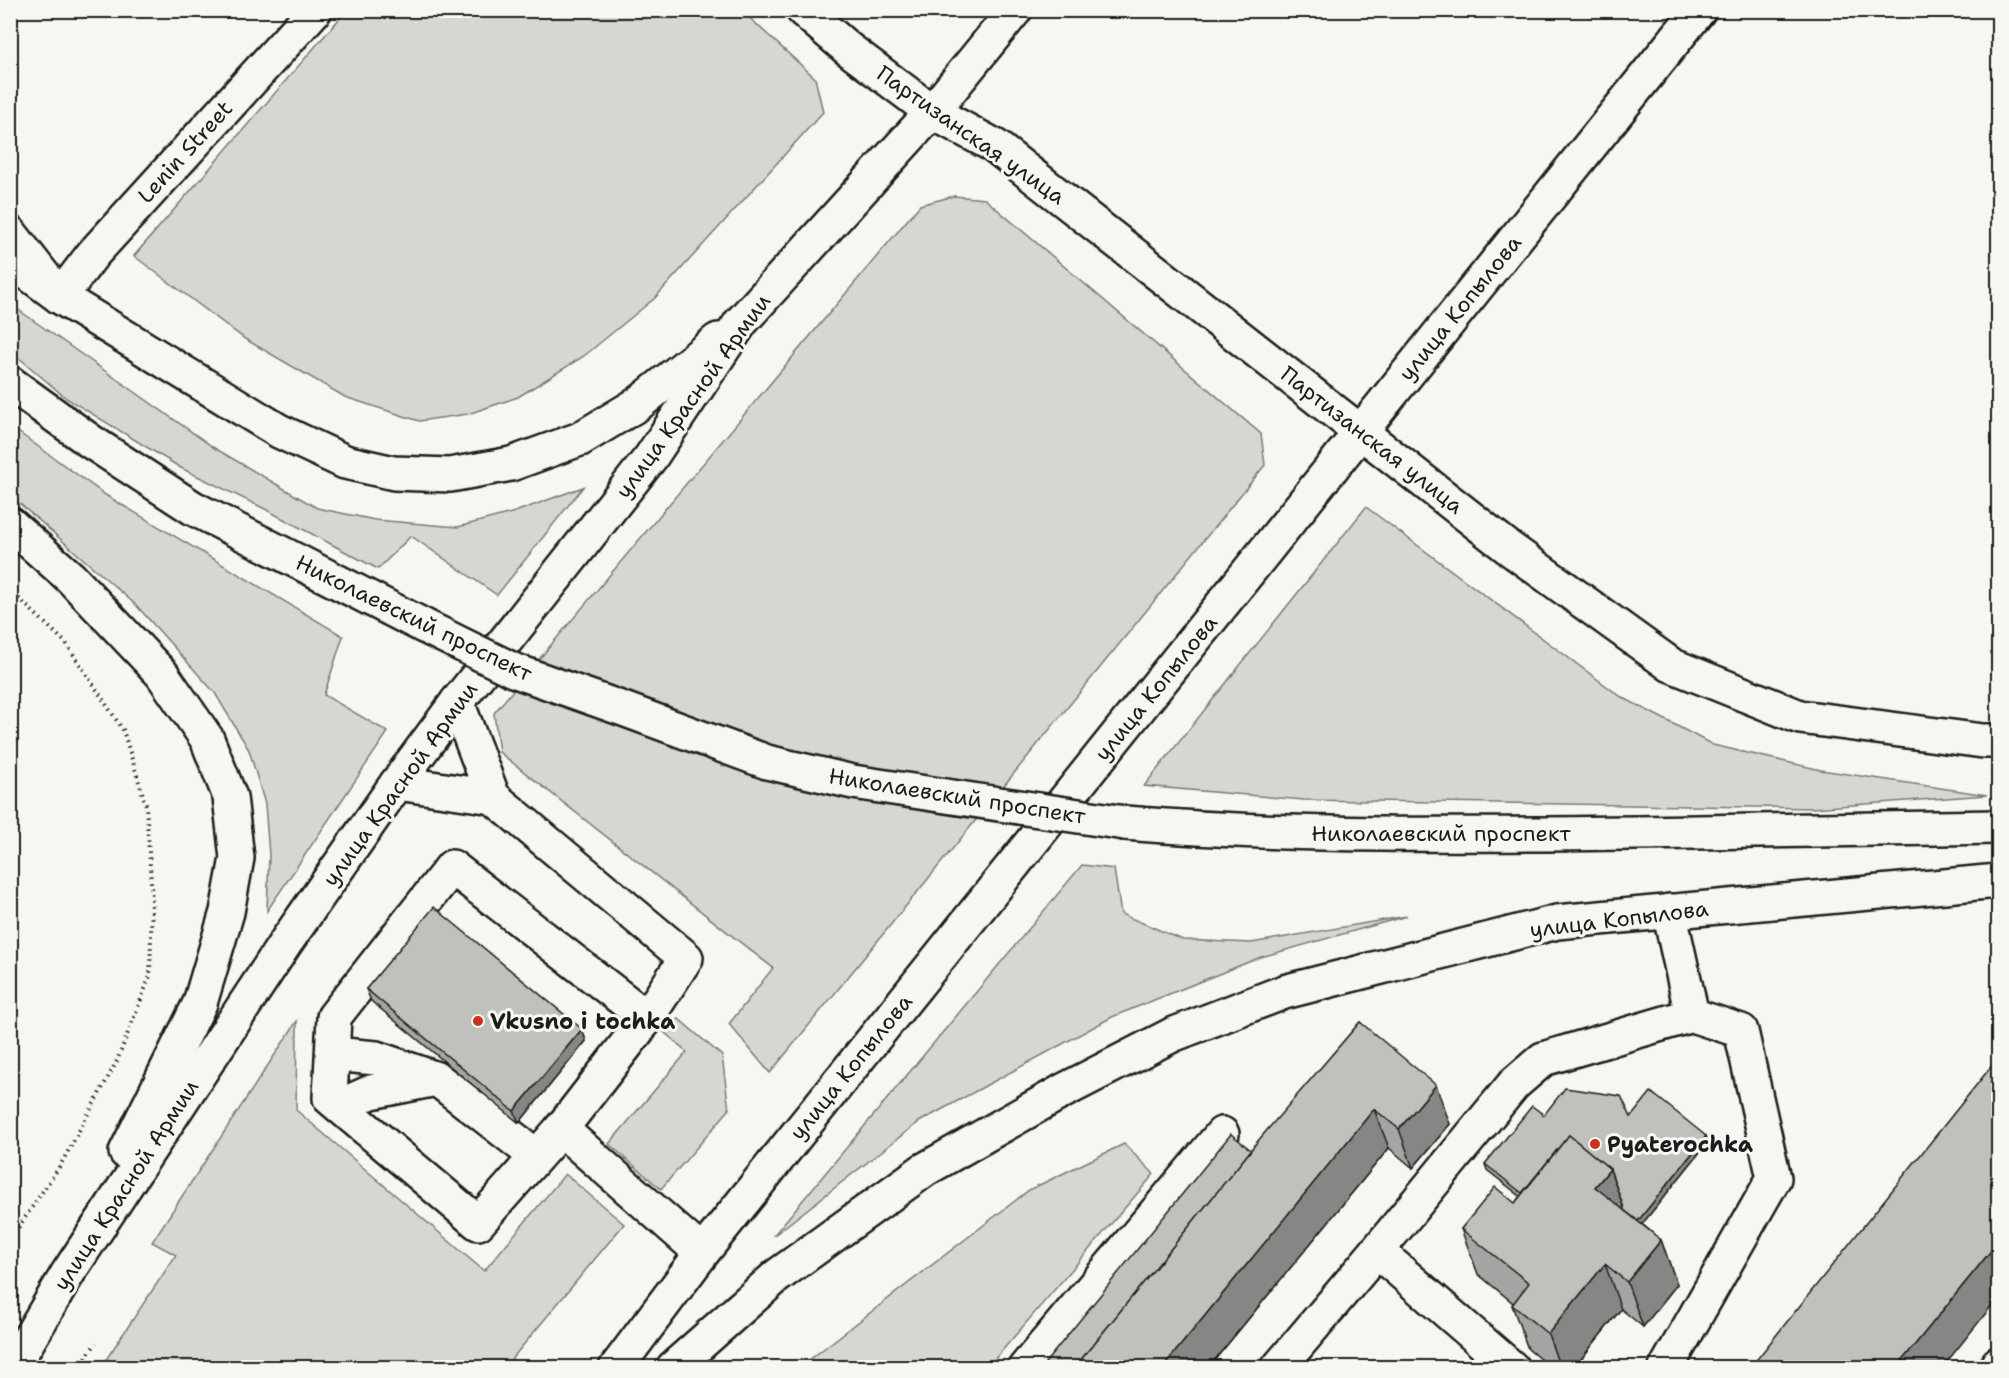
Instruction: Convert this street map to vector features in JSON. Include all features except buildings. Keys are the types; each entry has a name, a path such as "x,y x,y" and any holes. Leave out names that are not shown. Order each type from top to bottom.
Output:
{"main road":[{"name":"Lenin Street","path":"60,297 93,254 315,10"},
{"name":"Партизанская улица","path":"803,10 847,48 932,112 995,146 1509,548 1671,665 1800,717 1983,741 1998,741"},
{"name":"улица Красной Армии","path":"15,1365 68,1273 286,942 397,783 457,702 651,458 741,322 932,112 1015,10"},
{"name":"улица Копылова","path":"616,1368 702,1253 1699,10"},
{"path":"10,233 60,297"},
{"path":"10,260 60,297 279,431 345,462 394,473 450,475 511,464 580,439 638,404 741,322"},
{"name":"Николаевский проспект","path":"10,383 90,441 193,508 513,670 767,762 853,782 1125,823 1183,828 1327,833 1504,835 1998,827"},
{"path":"10,524 71,578 162,674 207,739 230,797 237,858 227,912 200,1003 68,1273"},
{"path":"457,702 493,797 686,958 647,1018 561,1129 478,1223 330,1098 334,1017 452,867 647,1018"},
{"path":"397,783 493,797"},
{"name":"улица Копылова","path":"673,1368 777,1276 924,1170 1063,1091 1172,1035 1284,992 1557,922 1998,881"},
{"path":"1669,911 1692,1015"},
{"path":"1278,1368 1514,1084 1543,1059 1692,1015 1741,1031 1774,1178 1666,1368"},
{"path":"333,1054 376,1058 437,1079 536,1156"},
{"path":"340,1106 371,1092 437,1079"},
{"path":"561,1129 702,1253"},
{"path":"1025,1368 1222,1134"},
{"path":"1377,1251 1512,1368"}],"path":[{"path":"10,590 66,643 123,730 146,805 153,898 150,976 117,1061 61,1164 10,1240"},
{"path":"79,1368 96,1343"}],"shaded area":[{"path":"346,11 742,11 815,78 823,112 655,298 584,356 518,397 468,414 419,421 345,397 245,339 134,256"},
{"path":"954,196 985,199 1261,434 1265,465 770,1073 729,1024 773,968 499,752 494,713 920,205"},
{"path":"10,304 216,449 317,508 375,520 458,527 515,512 583,487 497,595 411,536 378,569 263,508 181,468 66,398 11,351"},
{"path":"11,427 107,496 343,636 324,695 388,732 267,911 269,855 265,804 249,750 215,693 136,605 11,496"},
{"path":"1366,507 1620,696 1713,745 1821,770 1987,795 1812,808 1304,800 1144,786"},
{"path":"1082,865 1114,869 1121,914 1183,940 1251,943 1407,916 1261,957 1112,1017 919,1122 773,1236"},
{"path":"679,1019 722,1056 729,1110 661,1189 609,1144 687,1052 657,1026"},
{"path":"297,1021 296,1110 484,1271 565,1174 624,1224 505,1367 101,1367 176,1255 152,1242"},
{"path":"1124,1144 1154,1174 988,1367 800,1367 1029,1190"}],"place":[{"name":"Vkusno i tochka","path":"478,1021"},
{"name":"Pyaterochka","path":"1595,1144"}]}
